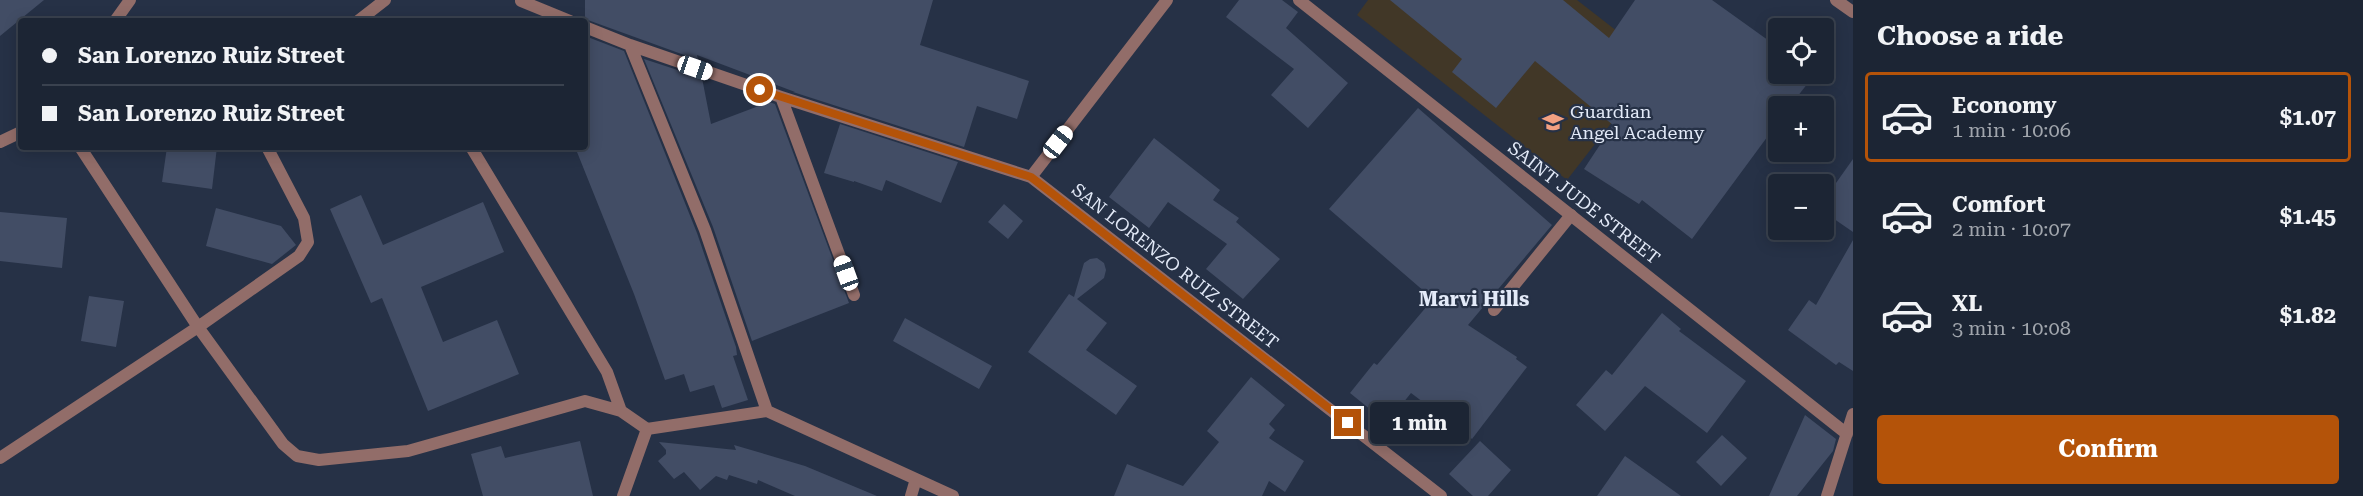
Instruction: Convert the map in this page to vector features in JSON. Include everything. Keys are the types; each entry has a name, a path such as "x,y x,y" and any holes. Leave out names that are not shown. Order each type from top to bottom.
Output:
{"street":[{"path":"117,18 130,0"},
{"path":"362,18 385,0"},
{"path":"1031,177 1167,0"},
{"name":"SAINT JUDE STREET","path":"1299,0 1847,434"},
{"path":"1836,0 1853,12"},
{"path":"521,1 563,18"},
{"name":"SAN LORENZO RUIZ STREET","path":"588,28 782,97 1031,177 1441,496"},
{"path":"630,45 705,230 767,411"},
{"path":"782,97 854,296"},
{"path":"0,142 18,133"},
{"path":"82,150 198,327 283,444 297,456 320,460 408,451 585,401 621,411 647,429 767,411 953,496"},
{"path":"0,458 198,327 299,256 308,242 304,218 269,150"},
{"path":"473,150 607,372 621,411"},
{"path":"1494,310 1571,216"},
{"path":"1827,496 1853,414"},
{"path":"623,496 647,429"},
{"path":"911,496 916,479"}],"shaded area":[{"name":"Guardian Angel Academy","path":"1368,0 1577,0 1658,63 1567,180 1357,15"}],"building":[{"path":"0,0 44,0 22,18 18,18 18,21 0,36"},
{"path":"585,0 933,0 920,45 1029,81 1017,119 977,106 964,147 793,92 795,92 697,55 698,60 585,18"},
{"path":"1239,0 1282,0 1298,12 1286,28 1348,83 1308,128 1271,95 1294,69 1226,17"},
{"path":"1390,0 1563,0 1609,38 1635,0 1712,0 1768,40 1768,84 1807,84 1798,96 1768,96 1768,136 1692,239 1642,200 1639,204 1584,169 1613,125 1535,61 1496,108 1452,72 1462,59"},
{"path":"588,37 624,51 697,233 736,347 737,355 733,356 748,400 722,408 714,385 690,392 684,374 665,380 634,294 576,150 588,150"},
{"path":"644,59 702,78 711,124 769,102 775,104 849,303 752,341 713,227"},
{"path":"1418,108 1552,225 1468,325 1517,357 1516,359 1527,367 1472,439 1411,393 1387,423 1350,393 1374,363 1377,365 1433,299 1329,209"},
{"path":"840,124 958,162 941,203 886,180 882,191 824,173"},
{"path":"1154,138 1220,190 1213,200 1239,218 1236,222 1280,259 1243,299 1206,269 1227,244 1168,202 1149,228 1109,197"},
{"path":"167,150 217,150 212,189 162,182"},
{"path":"1853,159 1853,232 1834,219 1834,186"},
{"path":"361,195 383,245 483,202 504,252 421,287 443,342 497,320 519,374 428,411 382,298 371,303 330,209"},
{"path":"1004,204 1023,221 1008,239 988,222"},
{"path":"216,208 281,226 296,245 272,264 206,246"},
{"path":"0,212 67,218 62,268 0,261"},
{"path":"1853,240 1853,371 1839,362 1836,365 1788,330 1809,300 1816,305"},
{"path":"1097,258 1104,263 1106,270 1104,278 1077,299 1107,323 1086,350 1137,386 1116,415 1028,352 1069,294 1074,297 1084,263"},
{"path":"89,296 124,301 116,347 81,341"},
{"path":"1662,313 1681,329 1679,331 1746,381 1707,433 1645,386 1605,431 1576,405 1606,370 1612,375"},
{"path":"905,318 992,366 979,389 893,341"},
{"path":"1251,377 1285,405 1269,424 1275,430 1269,438 1304,461 1285,492 1269,481 1262,496 1114,496 1127,464 1183,486 1219,442 1207,431"},
{"path":"1805,415 1836,439 1833,451 1797,496 1769,496"},
{"path":"1722,435 1747,458 1721,486 1696,462"},
{"path":"580,441 593,496 483,496 471,454 501,446 505,458"},
{"path":"1480,441 1511,470 1488,496 1473,496 1449,474"},
{"path":"659,442 736,450 734,445 805,466 877,496 795,496 758,480 757,484 729,475 727,480 716,476 700,490 684,472 674,479 658,461 666,454 666,450"},
{"path":"1625,456 1681,496 1597,496"}],"place":[{"name":"Guardian Angel Academy","path":"1553,122"}],"district":[{"name":"Marvi Hills","path":"1474,299"}],"route":[{"path":"760,90 1031,177 1348,423"}]}
